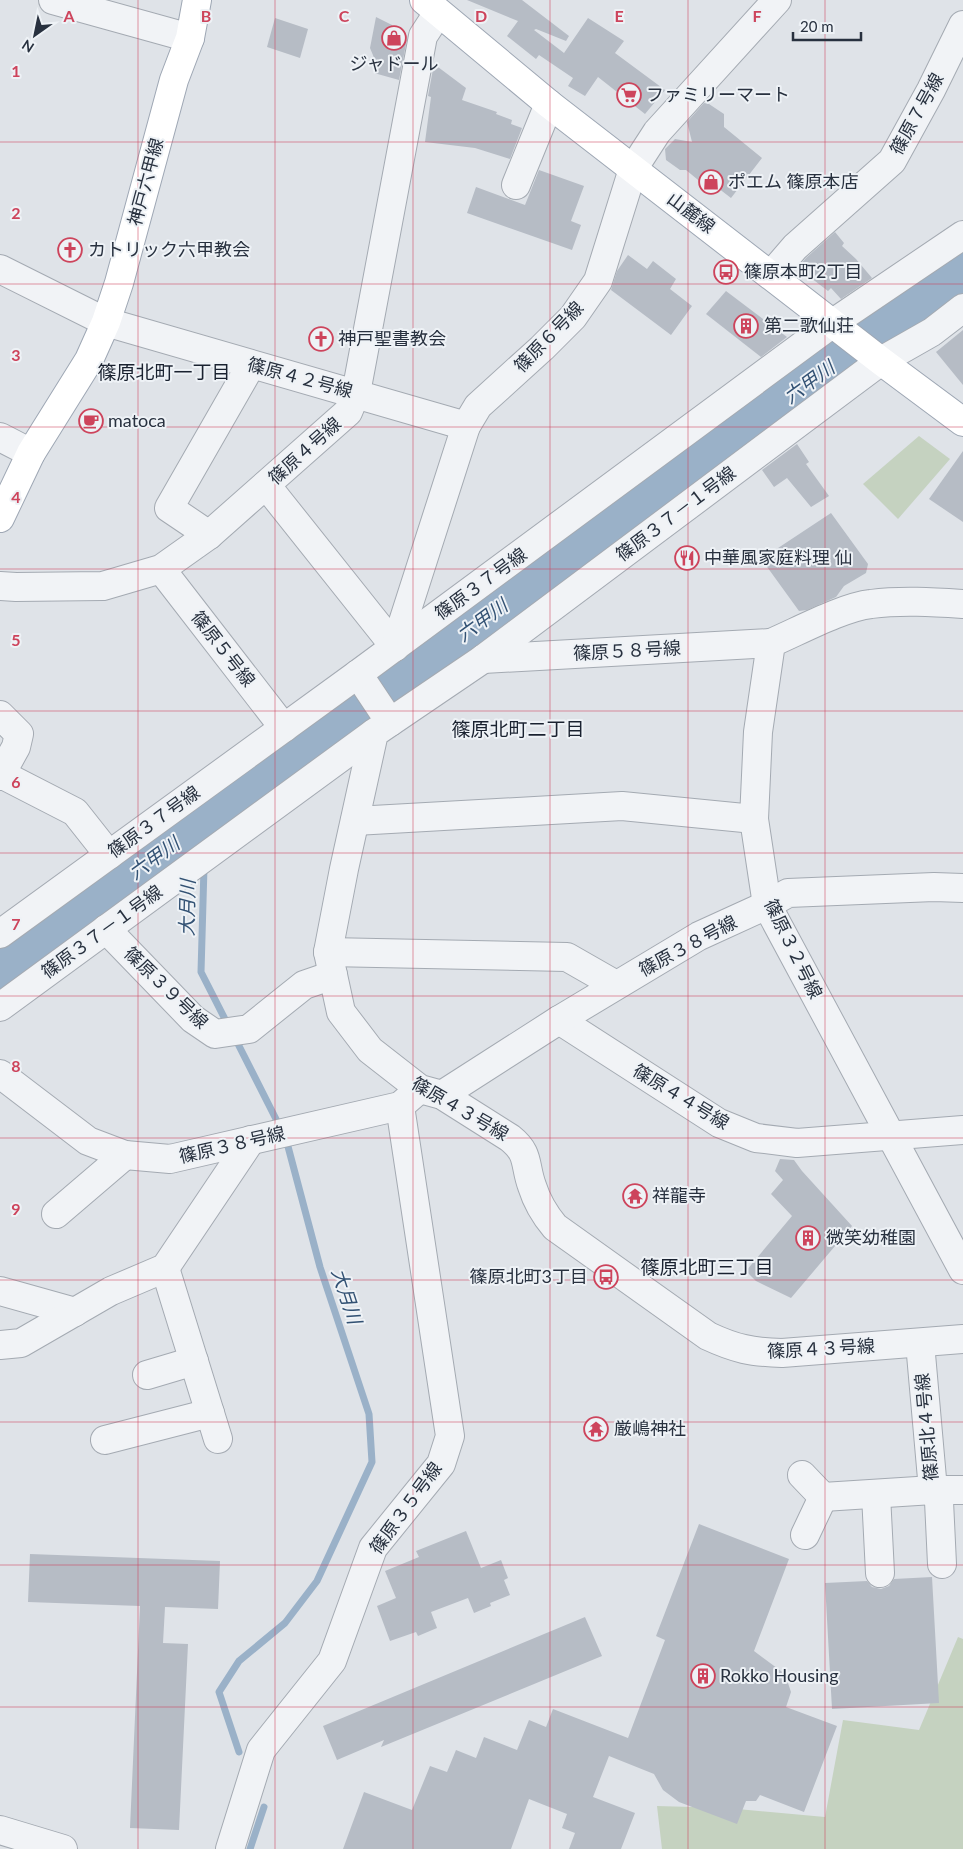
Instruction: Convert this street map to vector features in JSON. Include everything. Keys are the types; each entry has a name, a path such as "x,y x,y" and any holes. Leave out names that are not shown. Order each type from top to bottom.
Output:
{"main road":[{"name":"神戸六甲線","path":"0,518 31,453 89,360 106,322 120,283 174,80 190,38 198,0"},
{"name":"山麓線","path":"431,6 549,104 882,362 963,422"}],"street":[{"path":"53,0 190,38"},
{"name":"篠原６号線","path":"395,647 466,426 478,406 542,348 572,317 598,281 633,169 657,132 776,0"},
{"name":"篠原４号線","path":"0,586 103,586 161,570 209,534 348,412 356,393 423,36 431,6"},
{"name":"篠原７号線","path":"771,275 796,247 892,161 932,90 963,25"},
{"path":"516,185 549,104"},
{"name":"篠原３７号線","path":"0,934 395,647 833,323 963,235"},
{"name":"篠原４２号線","path":"0,269 106,322 466,426"},
{"name":"篠原３７－１号線","path":"0,1007 382,727 482,659 882,362 932,332 963,308"},
{"path":"209,534 169,508 251,365"},
{"path":"0,437 31,453"},
{"path":"266,485 395,647"},
{"name":"篠原５号線","path":"161,570 284,728"},
{"path":"771,643 842,612 870,604 927,601 963,604"},
{"name":"篠原５８号線","path":"482,659 771,643"},
{"name":"篠原３２号線","path":"771,643 758,732 754,819 767,905 963,1270"},
{"path":"358,674 382,727"},
{"path":"0,715 19,734 16,747 1,775 76,812 109,855"},
{"name":"篠原４３号線","path":"382,727 355,820 331,964 341,1012 370,1050 421,1097 510,1138 520,1146 524,1153 532,1186 542,1211 555,1227 708,1336 730,1346 757,1352 963,1340"},
{"path":"355,820 622,806 754,819"},
{"name":"篠原３８号線","path":"0,1074 88,1141 125,1155 170,1159 421,1097 559,1020 699,936 767,905 788,893 934,887 963,888"},
{"name":"篠原３９号線","path":"106,929 193,1019 214,1034 247,1029 331,964 568,956 616,985"},
{"name":"篠原４４号線","path":"559,1020 719,1123 756,1138 798,1143 963,1130"},
{"name":"篠原３５号線","path":"230,1849 261,1750 332,1661 373,1548 441,1464 450,1436 421,1097"},
{"path":"0,1345 21,1343 112,1291 165,1268 251,1140"},
{"path":"56,1214 125,1155"},
{"path":"165,1268 218,1439"},
{"path":"0,1292 75,1312"},
{"name":"篠原北４号線","path":"823,1497 933,1490 920,1343"},
{"path":"147,1375 194,1360"},
{"path":"105,1440 210,1413"},
{"path":"802,1475 823,1497 805,1535"},
{"path":"942,1564 939,1501 933,1490 963,1490"},
{"path":"876,1495 880,1573"},
{"path":"0,1830 64,1849"}],"green space":[{"path":"919,436 950,459 898,519 863,484"},
{"path":"958,1637 963,1639 963,1849 662,1849 657,1806 727,1808 825,1817 843,1720 919,1730"}],"building":[{"path":"467,0 522,0 569,36 566,41 536,29 534,30 564,53 588,18 624,41 615,53 665,90 645,114 598,77 585,96 568,86 573,78 539,55 536,59 507,36 518,21"},
{"path":"376,17 392,25 406,44 399,80 374,73 375,60 370,48"},
{"path":"275,18 308,29 300,58 267,47"},
{"path":"434,64 466,88 462,100 497,112 496,114 512,120 511,124 522,128 510,159 475,148 425,142 431,97 428,96"},
{"path":"704,103 709,104 724,114 724,127 762,158 731,198 718,188 714,193 686,170 680,170 666,160 665,149 675,139 692,142 687,122"},
{"path":"539,170 584,186 571,221 581,225 572,250 467,213 476,187 525,205"},
{"path":"835,232 844,243 842,246 872,278 841,299 831,288 828,291 798,268 806,258"},
{"path":"628,255 647,269 653,261 676,279 670,289 692,306 671,335 611,290 617,271"},
{"name":"第二歌仙荘","path":"726,291 787,337 761,357 706,314"},
{"path":"963,330 963,385 936,352"},
{"path":"797,444 809,462 806,464 829,496 811,507 787,478 774,487 762,470"},
{"path":"963,451 963,522 929,499"},
{"path":"831,513 868,564 866,573 844,586 836,597 807,610 799,611 765,564 772,561 769,554"},
{"name":"微笑幼稚園","path":"780,1159 794,1160 852,1226 791,1298 756,1281 746,1271 792,1216 771,1194 783,1180 775,1171"},
{"name":"Rokko Housing","path":"699,1524 789,1559 754,1651 785,1674 791,1692 786,1707 837,1726 804,1812 760,1795 756,1801 746,1801 737,1824 679,1802 663,1790 654,1774 609,1756 593,1797 635,1813 621,1849 569,1849 575,1833 562,1828 567,1814 529,1799 511,1849 343,1849 364,1792 412,1810 430,1766 447,1772 456,1750 476,1758 484,1737 517,1750 529,1720 546,1727 553,1709 628,1738 665,1640 656,1636"},
{"path":"466,1531 481,1568 501,1560 508,1578 504,1580 510,1595 490,1603 491,1606 474,1613 468,1598 431,1612 437,1628 418,1636 416,1632 390,1641 377,1606 396,1598 385,1571 419,1557 416,1551"},
{"path":"30,1554 220,1561 218,1609 165,1607 163,1643 188,1644 179,1830 130,1828 140,1606 28,1602"},
{"name":"Rokko Housing","path":"932,1577 939,1703 832,1709 825,1583 867,1581 872,1587 881,1589 889,1586 894,1579"},
{"path":"585,1617 602,1656 381,1747 384,1740 337,1760 323,1726"}],"waterway":[{"name":"六甲川","path":"0,970 963,270"},
{"name":"大月川","path":"204,848 205,818"},
{"name":"大月川","path":"204,867 201,972 229,1027"},
{"name":"大月川","path":"234,1036 280,1127"},
{"name":"大月川","path":"239,1752 219,1692 239,1661 285,1623 317,1581 372,1462 369,1414 320,1267 286,1139"},
{"name":"大月川","path":"250,1849 264,1807"}],"place":[{"name":"ジャドール","path":"394,38"},
{"name":"ファミリーマート","path":"629,95"},
{"name":"ポエム 篠原本店","path":"711,182"},
{"name":"カトリック六甲教会","path":"70,250"},
{"name":"篠原本町2丁目","path":"726,272"},
{"name":"第二歌仙荘","path":"746,326"},
{"name":"神戸聖書教会","path":"321,339"},
{"name":"matoca","path":"91,421"},
{"name":"中華風家庭料理 仙","path":"687,558"},
{"name":"祥龍寺","path":"635,1196"},
{"name":"微笑幼稚園","path":"808,1238"},
{"name":"篠原北町3丁目","path":"606,1277"},
{"name":"厳嶋神社","path":"596,1429"},
{"name":"Rokko Housing","path":"703,1676"}],"district":[{"name":"篠原北町一丁目","path":"164,372"},
{"name":"篠原北町二丁目","path":"518,729"},
{"name":"篠原北町三丁目","path":"707,1267"}]}
